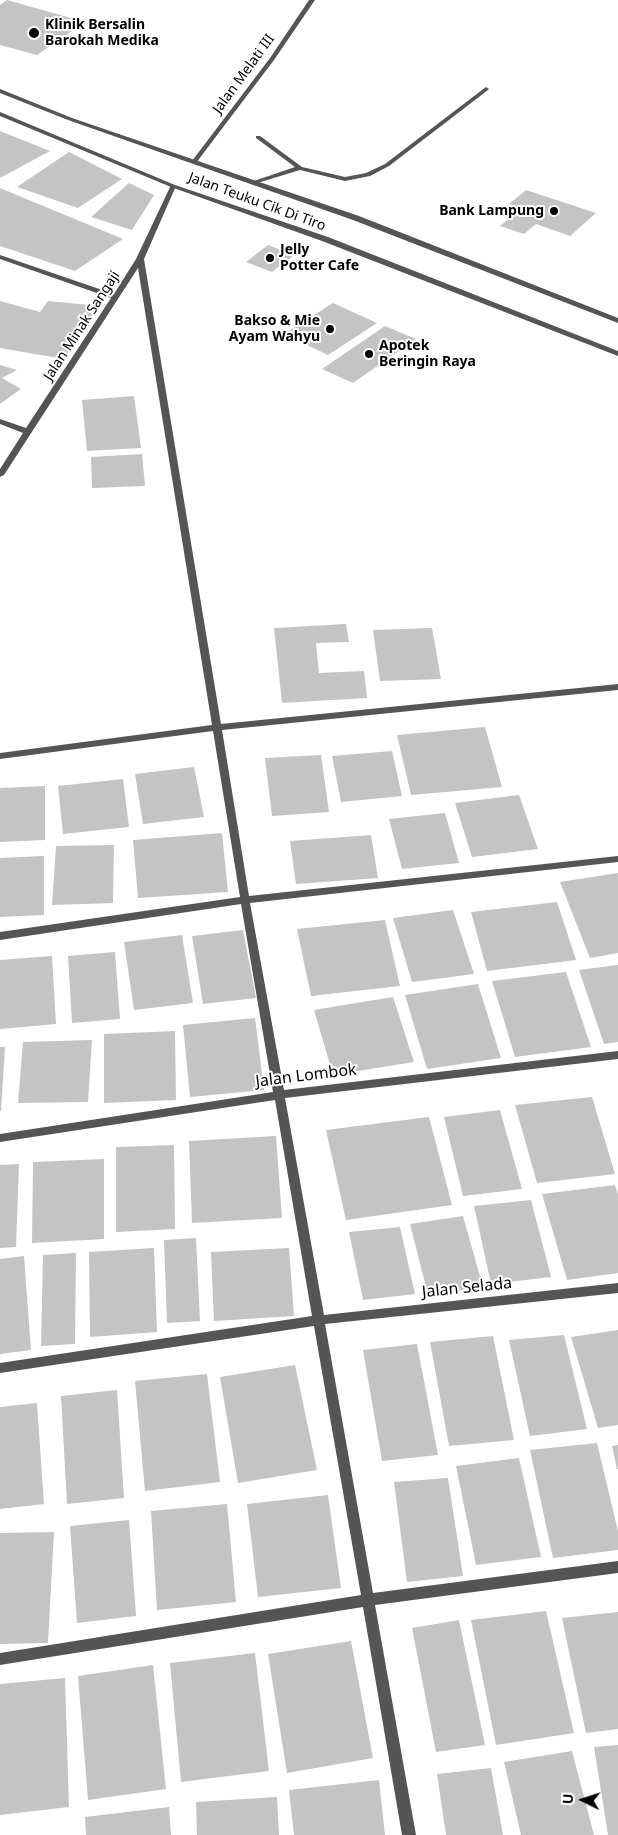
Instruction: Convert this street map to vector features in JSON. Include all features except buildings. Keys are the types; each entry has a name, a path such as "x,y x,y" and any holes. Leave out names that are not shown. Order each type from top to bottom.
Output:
{"street":[{"name":"Jalan Melati III","path":"194,162 272,59 312,0"},
{"path":"258,138 300,168 345,179 368,175 387,165 486,89"},
{"name":"Jalan Teuku Cik Di Tiro","path":"0,91 70,119 356,218 618,321"},
{"name":"Jalan Teuku Cik Di Tiro","path":"0,114 173,186 325,239 618,354"},
{"path":"254,182 300,168"},
{"name":"Jalan Minak Sangaji","path":"0,475 140,259 173,186"},
{"path":"0,257 116,297"},
{"path":"140,259 244,900 409,1835"},
{"path":"0,421 28,432"},
{"path":"0,756 216,728 618,687"},
{"path":"0,936 244,900 618,859"},
{"name":"Jalan Lombok","path":"0,1138 278,1095 618,1055"},
{"name":"Jalan Selada","path":"0,1368 319,1320 618,1288"},
{"path":"0,1659 368,1600 618,1567"}],"place":[{"name":"Klinik Bersalin Barokah Medika","path":"34,33"},
{"name":"Bank Lampung","path":"554,211"},
{"name":"Jelly Potter Cafe","path":"270,258"},
{"name":"Bakso & Mie Ayam Wahyu","path":"330,329"},
{"name":"Apotek Beringin Raya","path":"369,354"}]}
